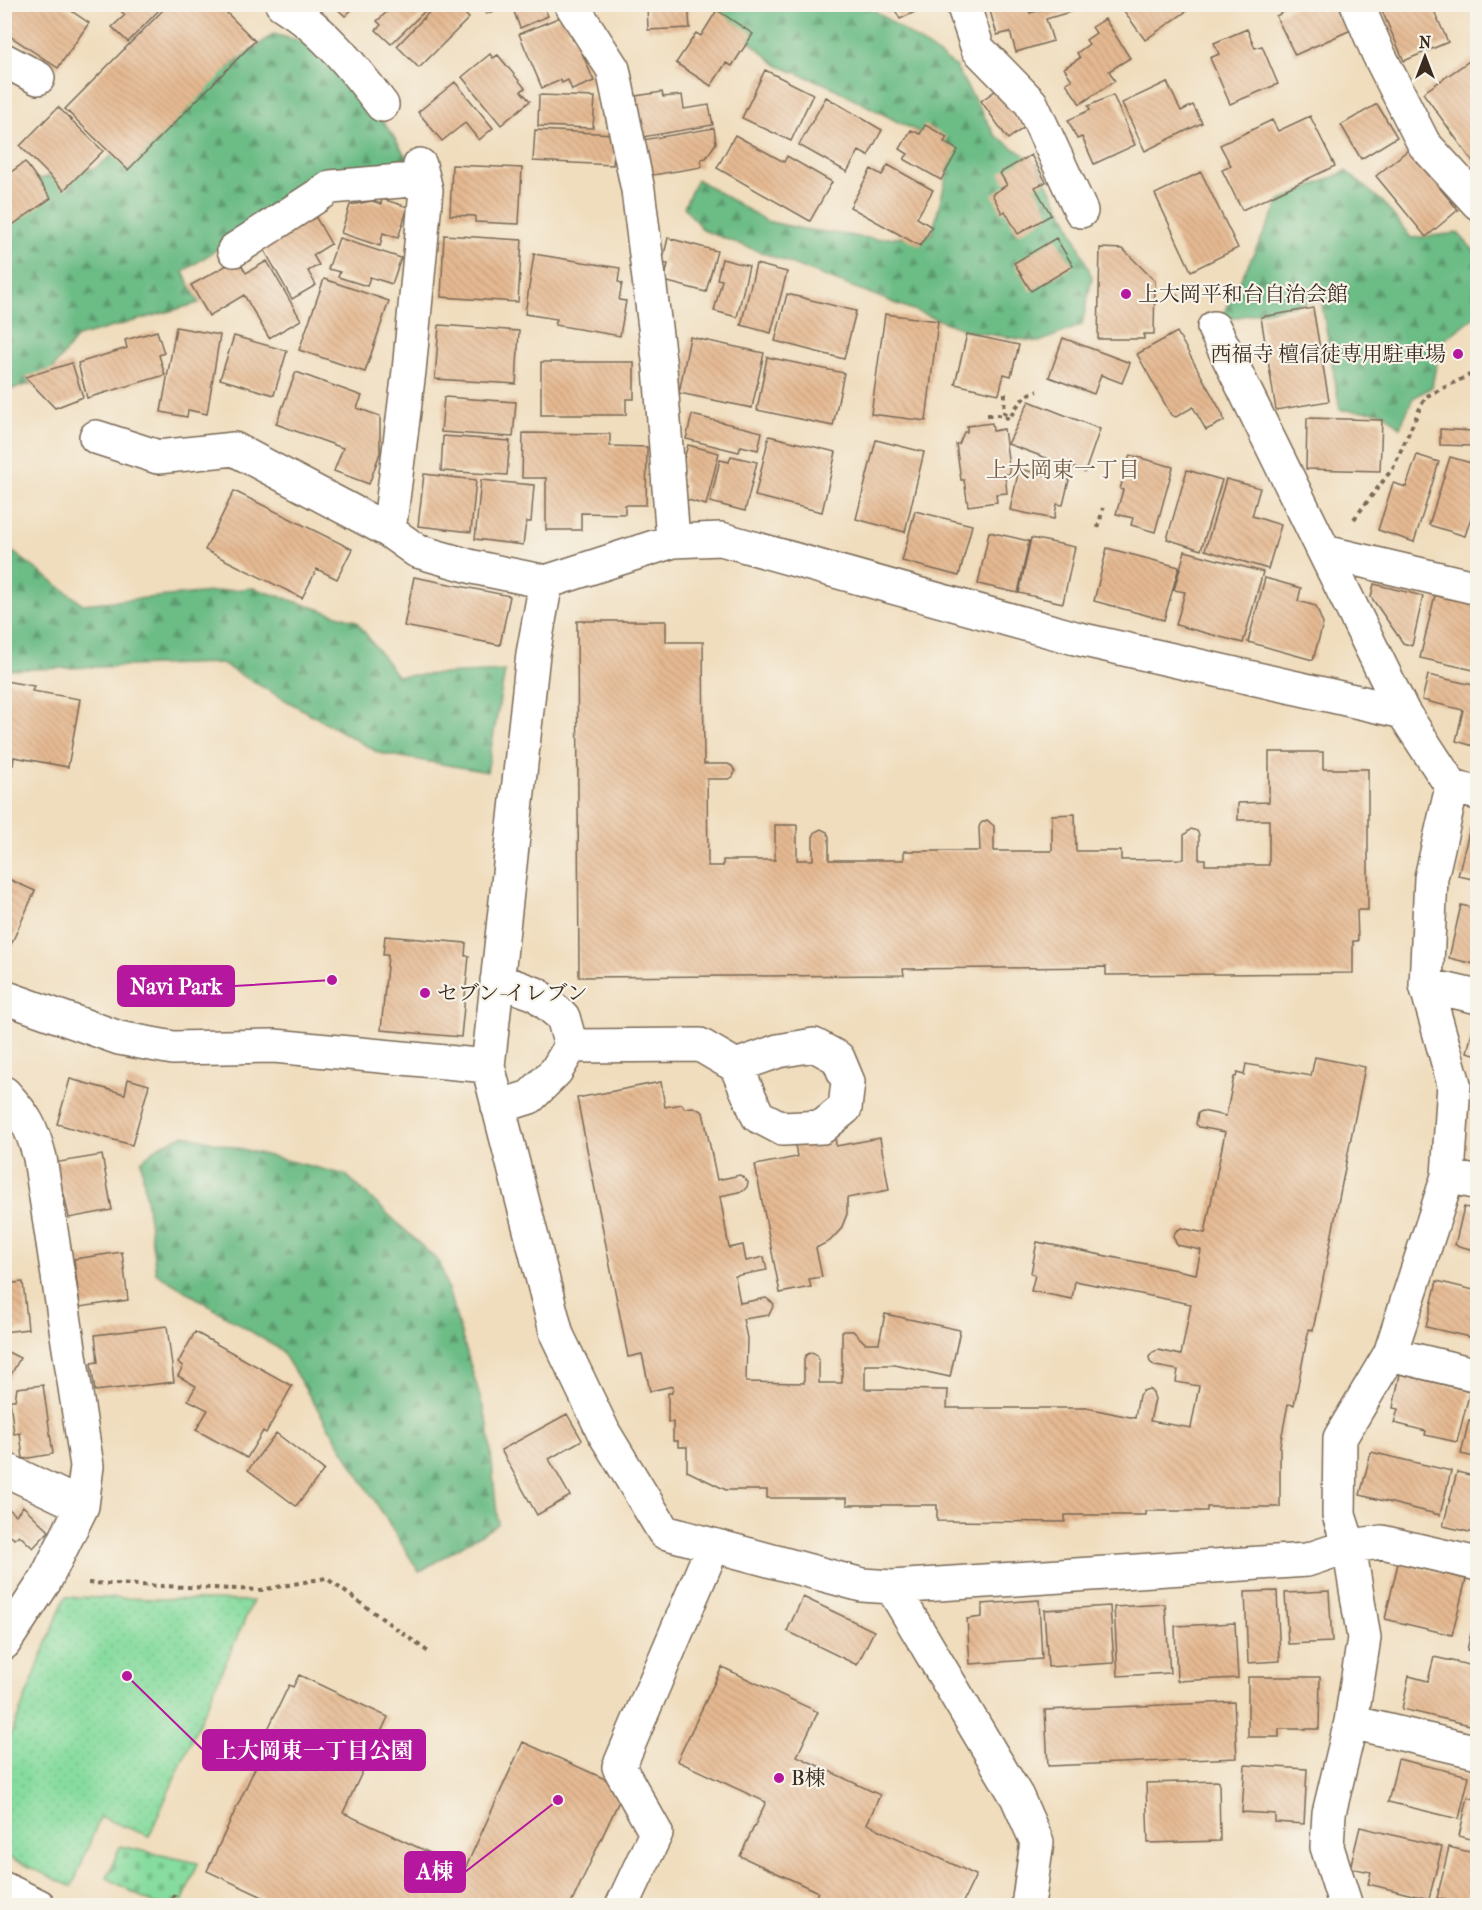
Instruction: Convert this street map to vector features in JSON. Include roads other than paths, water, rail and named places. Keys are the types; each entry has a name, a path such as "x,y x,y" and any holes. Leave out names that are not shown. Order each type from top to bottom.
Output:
{"street":[{"path":"282,4 295,12 348,61 382,105"},
{"path":"571,4 614,69 638,190 660,368 673,541"},
{"path":"963,4 978,49 1031,103 1081,211"},
{"path":"1357,4 1378,53 1424,144 1478,203"},
{"path":"4,60 38,78"},
{"path":"234,250 331,187 422,172 426,190 409,371 389,531"},
{"path":"1214,328 1403,712 1465,790 1431,878 1426,985 1454,1084 1462,1180 1390,1354 1340,1438 1339,1515 1349,1546 1364,1638 1352,1722 1329,1813 1327,1847 1346,1905"},
{"path":"96,437 158,457 234,449 389,531 417,551 473,567 546,582 673,541 721,539 1075,638 1403,712"},
{"path":"1325,552 1478,588"},
{"path":"546,582 532,654 488,1066 557,1335 604,1433 664,1532 862,1586 892,1587 1307,1560 1349,1546 1382,1542 1478,1564"},
{"path":"497,980 536,994 563,1017 571,1046 556,1071 530,1097 498,1107"},
{"path":"1426,985 1478,997"},
{"path":"4,997 119,1038 173,1048 274,1046 488,1066"},
{"path":"571,1046 700,1045 736,1066"},
{"path":"4,1092 24,1116 33,1132 40,1158 87,1466 82,1506 45,1581 4,1643"},
{"path":"1390,1354 1478,1375"},
{"path":"4,1469 82,1506"},
{"path":"622,1905 656,1833 619,1767 713,1546"},
{"path":"4,1609 45,1581"},
{"path":"892,1587 1017,1797 1037,1842 1029,1905"},
{"path":"1352,1722 1478,1752"},
{"path":"4,1889 39,1905"}],"place":[{"name":"上大岡平和台自治会館","path":"1126,294"},
{"name":"西福寺 檀信徒専用駐車場","path":"1458,354"},
{"name":"Navi Park","path":"332,980"},
{"name":"セブン-イレブン","path":"425,993"},
{"name":"上大岡東一丁目公園","path":"127,1676"},
{"name":"B棟","path":"779,1778"},
{"name":"A棟","path":"558,1800"}],"district":[{"name":"上大岡東一丁目","path":"1063,469"}]}
